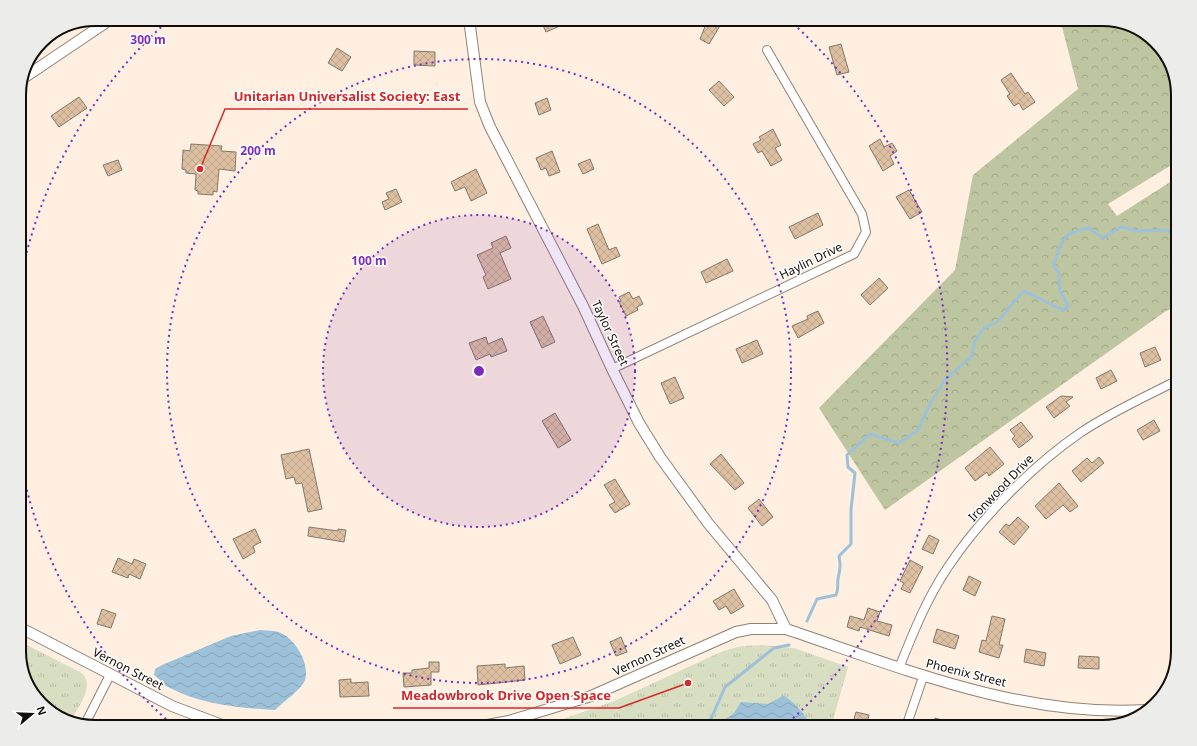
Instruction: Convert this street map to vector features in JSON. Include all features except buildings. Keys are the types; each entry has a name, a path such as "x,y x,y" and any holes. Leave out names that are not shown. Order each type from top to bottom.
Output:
{"street":[{"path":"29,74 101,26"},
{"name":"Taylor Street","path":"471,26 480,102 490,127 583,306 612,369 639,422 660,457 708,523 772,600 786,629"},
{"name":"Haylin Drive","path":"612,369 854,254 866,232 862,214 767,50"},
{"name":"Ironwood Drive","path":"899,668 920,616 947,568 964,544 997,508 1043,461 1079,434 1110,414 1171,384"},
{"name":"Vernon Street","path":"512,720 591,696 736,632 752,629 786,629"},
{"name":"Phoenix Street","path":"786,629 923,677 1029,702 1088,710 1137,710"},
{"name":"Vernon Street","path":"26,631 172,706 209,720"},
{"path":"87,719 110,675"},
{"path":"908,720 923,677"}],"green space":[{"path":"1062,26 1102,26 1120,28 1128,31 1147,43 1154,50 1164,65 1170,82 1171,91 1171,165 1108,204 1117,216 1171,181 1171,309 885,510 819,408 955,270 973,175 1078,89"},
{"path":"26,645 80,672 85,677 87,683 84,696 73,716 52,705 52,694 42,694 33,681 27,664"},
{"path":"762,645 794,648 848,667 833,720 560,720 612,702 723,651 742,646"}],"water":[{"path":"260,630 276,631 287,636 297,647 304,660 306,674 303,684 275,710 247,708 206,701 180,693 168,687 154,675 155,669 162,665 231,636"},
{"path":"783,696 791,701 808,720 724,720 734,713 741,702 768,704"}],"waterway":[{"path":"807,621 817,599 836,595 840,568 839,556 851,544 851,510 855,473 848,467 847,455 870,434 899,443 918,430 930,404 945,380 972,356 975,341 984,328 997,322 1023,291 1064,310 1068,306 1060,291 1059,273 1053,266 1061,244 1068,236 1080,230 1089,228 1103,238 1121,227 1138,231 1166,230 1171,232"},
{"path":"709,720 711,719 725,687 774,648 789,645"}],"place":[{"name":"Unitarian Universalist Society: East","path":"200,169"},
{"name":"Meadowbrook Drive Open Space","path":"688,683"}]}
